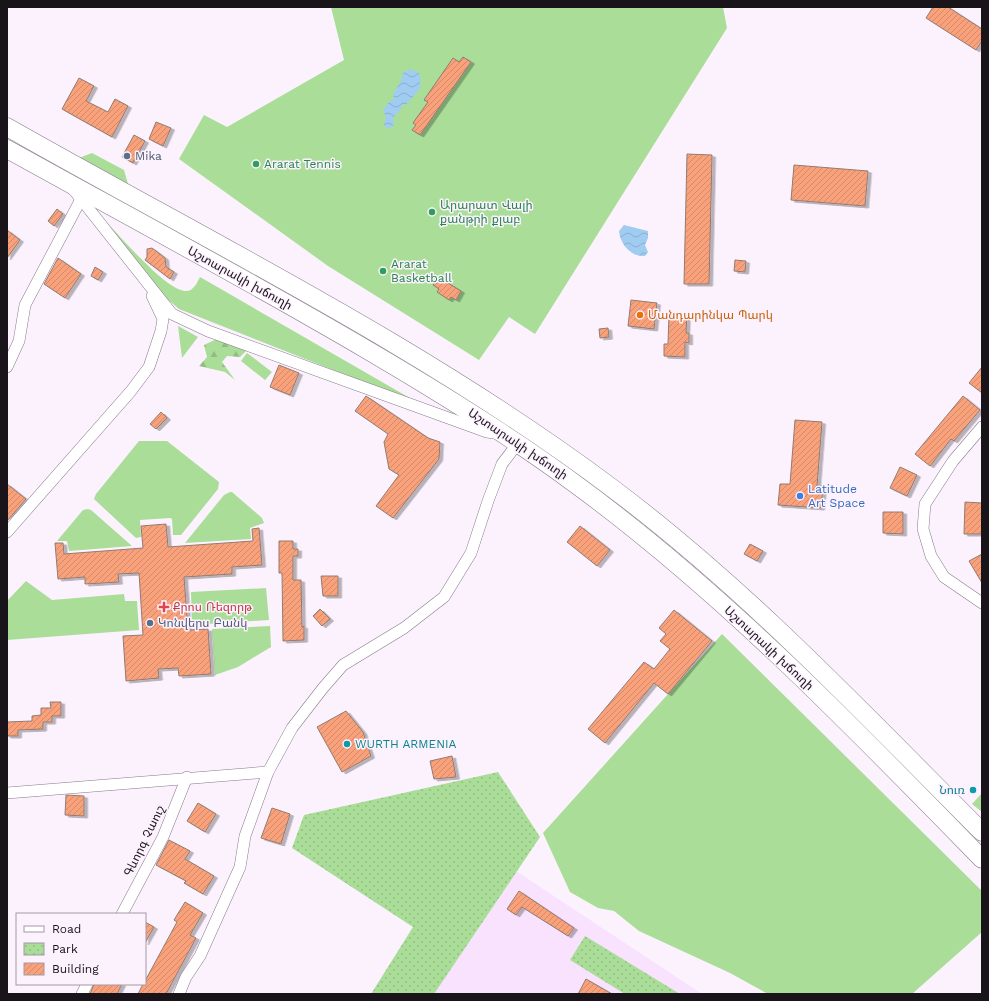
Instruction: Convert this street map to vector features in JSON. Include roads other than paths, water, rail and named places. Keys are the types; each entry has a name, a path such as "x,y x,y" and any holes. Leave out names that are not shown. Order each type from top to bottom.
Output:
{"highway":[{"name":"Աշտարակի խճուղի","path":"7,127 328,305 458,382 526,427 626,499 720,577 842,692 982,832"},
{"path":"37,165 45,148"},
{"name":"Աշտարակի խճուղի","path":"7,149 319,321 449,398 511,438 627,523 702,586 830,706 982,859"},
{"path":"830,706 842,692"}],"street":[{"path":"66,181 172,314 208,331 487,432 511,438 471,553 444,598 404,628 343,665 292,728 268,772 245,836 240,867 200,956 186,977 179,994"},
{"path":"7,367 19,341 25,304 81,199"},
{"path":"7,532 131,391 149,367 161,331 163,319 144,280"},
{"path":"982,427 953,461 925,504 923,530 931,556 944,577 982,603"},
{"path":"7,793 187,777 268,772"},
{"name":"Գևորգ Չաուշ","path":"123,913 163,837 187,777"},
{"path":"82,994 86,985"}],"water":[{"path":"410,69 419,73 421,80 419,85 421,87 407,104 402,105 401,109 393,118 394,125 388,129 384,125 386,117 383,110 390,101 394,99 393,94 401,81 403,73"},
{"path":"624,225 648,231 648,238 645,245 648,252 645,256 640,256 631,252 624,245 619,231"}],"place":[{"name":"Mika","path":"127,156"},
{"name":"Ararat Tennis","path":"256,164"},
{"name":"Արարատ Վալի քանթրի քլաբ","path":"432,212"},
{"name":"Ararat Basketball","path":"383,271"},
{"name":"Մանդարինկա Պարկ","path":"640,315"},
{"name":"Latitude Art Space","path":"800,496"},
{"name":"Քրոս Ռեզորթ","path":"164,607"},
{"name":"Կոնվերս Բանկ","path":"150,623"},
{"name":"WURTH ARMENIA","path":"347,744"},
{"name":"Նուռ","path":"973,790"}]}
